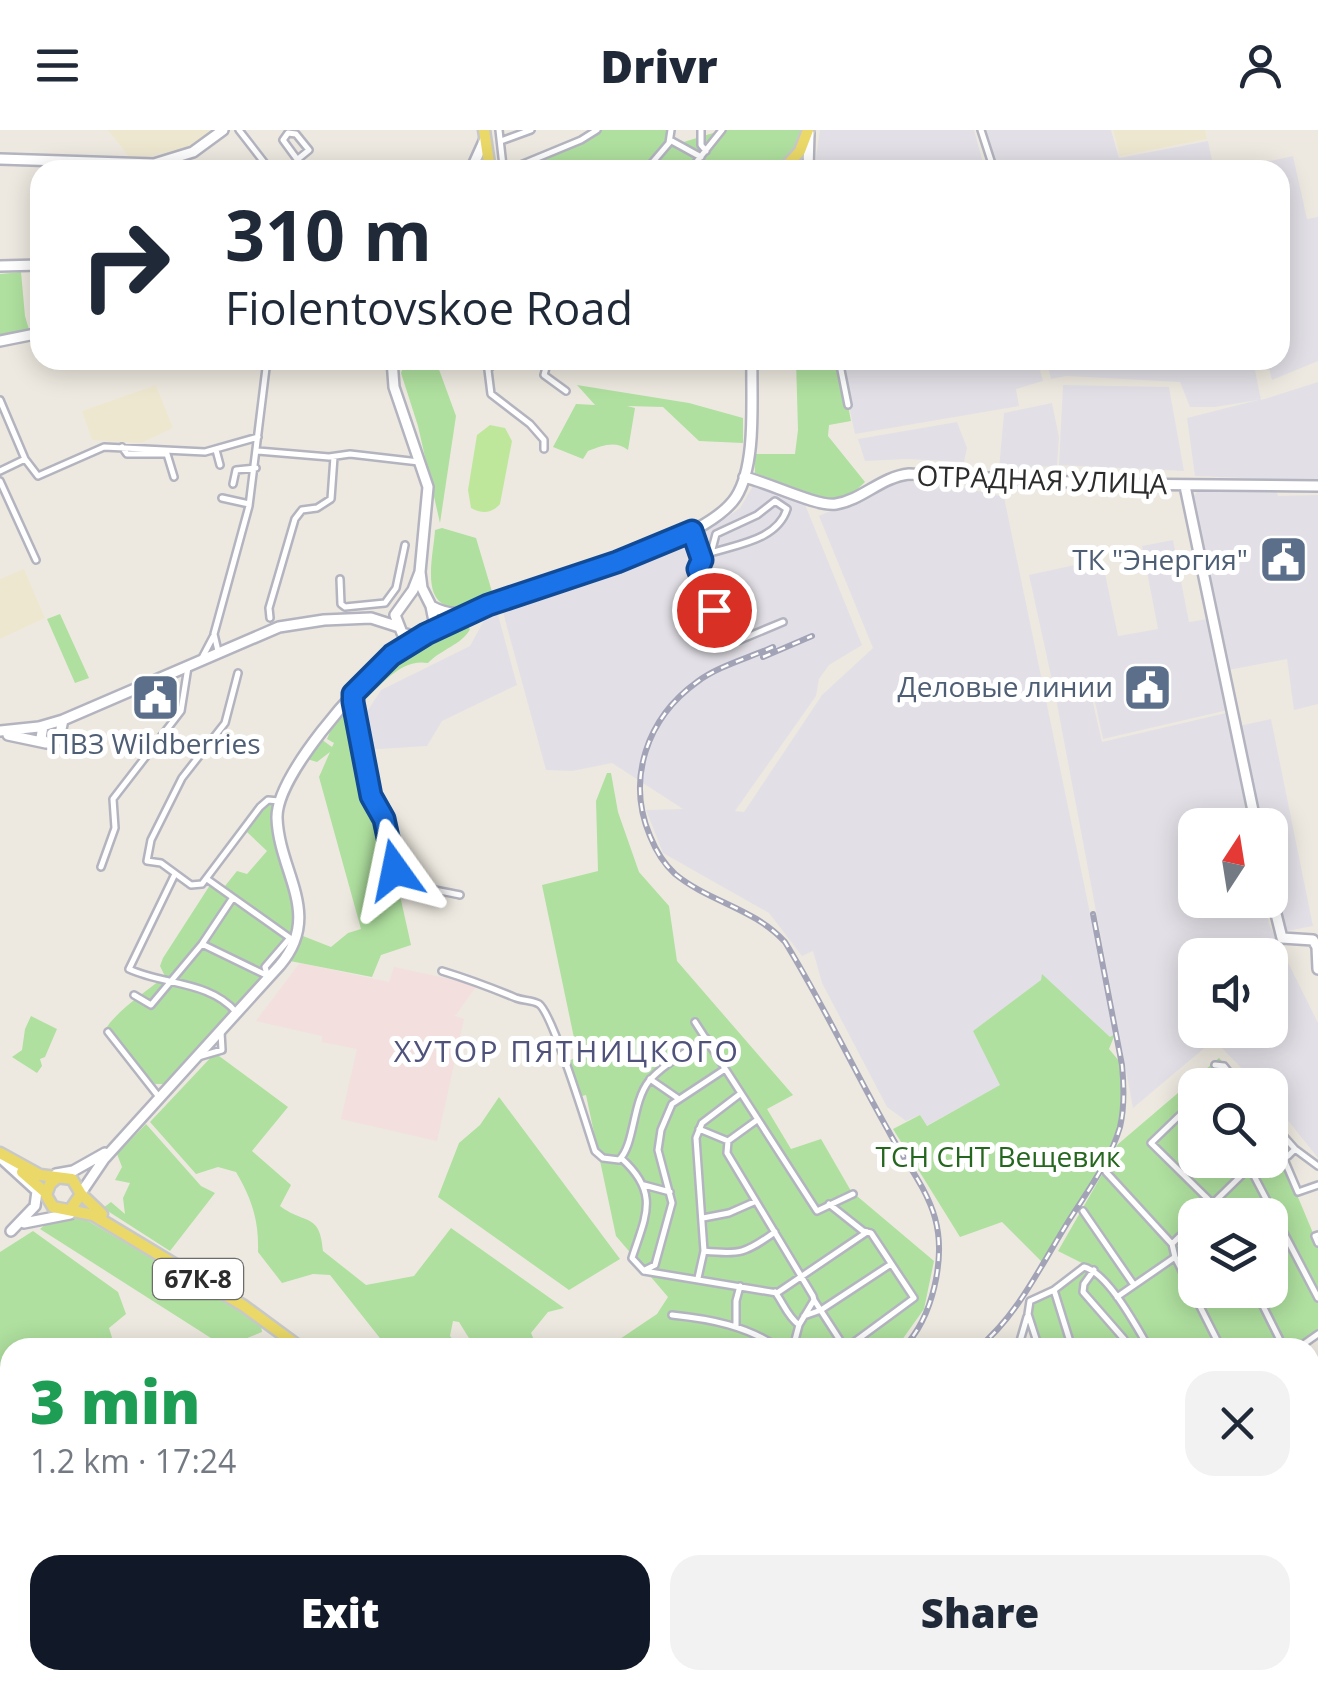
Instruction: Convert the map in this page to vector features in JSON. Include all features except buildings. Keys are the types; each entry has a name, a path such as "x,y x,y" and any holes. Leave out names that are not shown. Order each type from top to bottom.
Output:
{"main road":[{"path":"167,160 192,152 223,130"},
{"path":"806,160 808,130"},
{"path":"485,134 491,160"},
{"path":"477,160 485,134"},
{"path":"797,160 805,154"},
{"path":"0,160 30,161"},
{"path":"0,266 30,264"},
{"path":"0,341 30,335"},
{"path":"392,655 395,615 420,572 428,487 394,387 393,370"},
{"path":"737,496 747,465 752,370"},
{"path":"747,465 754,477 764,481"},
{"name":"ОТРАДНАЯ УЛИЦА","path":"744,477 829,504 846,501 886,478 909,474 1185,486 1252,808"},
{"path":"0,1237 27,1220 65,1210 112,1149 287,956 300,930 298,904 278,829 279,801 310,750 353,694 392,655 487,606 617,562 692,531 726,510 751,484 764,481"},
{"path":"1185,486 1318,486"},
{"path":"372,618 397,627 411,638 424,636 434,622 420,572"},
{"path":"0,732 60,724 188,664 279,627 372,618 417,598 453,613 487,606"},
{"path":"0,732 56,742 60,724"},
{"path":"43,726 40,736 46,743"},
{"path":"1277,918 1282,938 1310,938 1316,944 1318,964"},
{"path":"3,1157 59,1174 73,1171 112,1149"},
{"path":"3,1157 30,1177 50,1204 65,1210"},
{"path":"3,1157 37,1191 35,1206 11,1230"},
{"name":"67К-8","path":"3,1157 40,1175 78,1184 95,1210 230,1291 296,1338"},
{"path":"27,1220 62,1178 102,1161"},
{"path":"102,1161 88,1191 107,1217"},
{"name":"67К-8","path":"65,1210 93,1215 244,1306 287,1338"},
{"path":"27,1220 81,1214 117,1229"}],"street":[{"path":"239,130 262,160"},
{"path":"495,160 500,130"},
{"path":"501,141 511,130"},
{"path":"501,141 530,130"},
{"path":"533,160 596,130"},
{"path":"701,130 704,154"},
{"path":"699,160 722,130"},
{"path":"982,130 991,160"},
{"path":"288,133 296,134 309,150 298,158 283,140 288,133"},
{"path":"670,134 672,142 704,154"},
{"path":"654,160 668,144 670,134"},
{"path":"202,658 210,648 249,504 266,370"},
{"path":"488,370 491,394 530,424 544,440 544,449"},
{"path":"546,370 544,376 566,391"},
{"path":"842,370 848,405"},
{"path":"0,400 25,459 38,476 104,447 205,452 258,437"},
{"path":"122,447 127,454 167,454 174,476"},
{"path":"216,450 220,465"},
{"path":"258,451 334,457 350,454 420,462"},
{"path":"270,618 269,608 296,519 302,510 317,508 332,498 334,457"},
{"path":"0,471 25,459"},
{"path":"233,484 236,470 256,468"},
{"path":"0,482 36,560"},
{"path":"222,498 249,504"},
{"path":"701,557 769,534 783,522 787,509 775,501 716,534 710,553"},
{"path":"692,531 701,557 698,569 728,645 783,622"},
{"path":"340,579 341,604 385,602 394,593 405,545"},
{"path":"394,593 401,604"},
{"path":"214,634 218,651"},
{"path":"101,867 115,828 114,799 181,711 188,664"},
{"path":"238,673 225,723 182,778 146,855 148,860 161,863 174,876 197,885 207,878 260,807 268,800 279,801"},
{"path":"353,694 371,796 384,819 395,870 420,886 460,895"},
{"path":"174,876 128,969 226,1000 236,1012"},
{"path":"207,878 290,938 265,967 268,977"},
{"path":"134,995 151,1005 202,944 232,899"},
{"path":"202,944 268,977"},
{"path":"442,971 493,986 544,1008 566,1058 595,1151 603,1158 620,1159 644,1185 670,1192"},
{"path":"695,1022 818,1210 853,1194"},
{"path":"108,1032 159,1097"},
{"path":"620,1159 638,1102 650,1079 706,1038"},
{"path":"1216,1064 1226,1068"},
{"path":"644,1271 654,1265 672,1202 658,1150 661,1130 672,1104 725,1069"},
{"path":"650,1079 679,1099"},
{"path":"698,1278 704,1251 696,1138 714,1112 740,1094"},
{"path":"1178,1117 1151,1143 1178,1170"},
{"path":"728,1141 757,1120"},
{"path":"700,1129 728,1141"},
{"path":"728,1141 728,1153 754,1202 839,1338"},
{"path":"1288,1141 1318,1166"},
{"path":"1288,1154 1295,1149"},
{"path":"1288,1167 1298,1192 1318,1185"},
{"path":"1106,1172 1172,1244 1216,1338"},
{"path":"1187,1178 1207,1198"},
{"path":"1219,1198 1240,1178"},
{"path":"1252,1178 1318,1298"},
{"path":"644,1185 648,1208 632,1258 644,1271 775,1292 867,1232"},
{"path":"702,1218 729,1213 754,1202"},
{"path":"829,1204 867,1232 914,1298 861,1338"},
{"path":"1084,1211 1134,1285"},
{"path":"704,1251 748,1251 774,1232"},
{"path":"1318,1235 1318,1243"},
{"path":"1172,1244 1178,1238"},
{"path":"1116,1297 1176,1258"},
{"path":"804,1316 821,1310 891,1264"},
{"path":"1021,1338 1030,1301 1054,1290 1084,1267 1094,1270 1143,1338"},
{"path":"1094,1270 1084,1284 1084,1292 1123,1338"},
{"path":"736,1327 736,1294 740,1286"},
{"path":"1054,1290 1069,1338"},
{"path":"775,1292 785,1304 788,1316 799,1325"},
{"path":"796,1338 814,1300"},
{"path":"1264,1308 1279,1338"},
{"path":"1028,1314 1036,1338"},
{"path":"672,1315 708,1319 767,1338"}],"shaded area":[{"path":"108,130 215,130 188,148 129,157"},
{"path":"820,130 974,130 982,160 816,160"},
{"path":"985,130 1111,130 1119,158 1208,141 1212,160 993,160"},
{"path":"1113,130 1205,130 1207,139 1120,156"},
{"path":"1293,156 1307,219 1318,217 1318,361 1272,380 1270,370 1290,370 1290,160 1274,160"},
{"path":"841,370 1040,370 1043,381 1016,389 1019,406 855,434"},
{"path":"1049,370 1255,370 1261,400 1318,382 1318,481 1195,476 1187,418 1258,400 1190,407 1180,382 1066,376 1051,379"},
{"path":"156,385 173,428 141,443 92,440 82,411"},
{"path":"1063,385 1169,387 1184,471 1059,465"},
{"path":"1052,403 1059,437 1057,466 999,469 1004,413"},
{"path":"957,422 967,448 964,462 865,461 858,439"},
{"path":"896,481 948,484 1004,497 1115,1034 1110,1038 1042,980 973,1031 1001,1085 926,1126 920,1115 906,1121 887,1107 822,983 813,951 802,956 769,913 663,853 646,810 683,809 612,763 572,771 546,770 501,605 719,523 740,508 753,486 804,502 862,645 829,665 819,679 816,696 735,811 744,812 822,695 873,648 819,516"},
{"path":"1199,489 1276,489 1278,496 1318,495 1318,704 1294,710 1287,659 1228,670 1193,497"},
{"path":"1173,540 1189,622 1207,619 1228,710 1103,739 1090,678 1053,685 1029,575 1102,559 1118,636 1158,629 1142,546"},
{"path":"24,569 45,618 0,639 0,579"},
{"path":"497,611 517,685 442,721 427,746 365,750 361,721 381,690 470,646 488,613"},
{"path":"1088,681 1102,742 1226,713 1246,808 1178,808 1178,918 1268,918 1276,938 1178,938 1178,1048 1204,1048 1133,1108 1054,688"},
{"path":"1271,719 1313,926 1282,932 1279,918 1288,918 1288,808 1256,808 1239,726"},
{"path":"1288,962 1318,1023 1318,1158 1288,1120 1288,1068 1241,1068 1222,1048 1288,1048"},
{"path":"300,963 389,982 394,967 477,985 455,1016 464,1019 437,1141 341,1119 357,1049 322,1042 322,1036 256,1021"}],"green space":[{"path":"599,130 671,130 664,148 723,130 802,130 786,160 536,160"},
{"path":"21,272 30,333 0,338 0,274"},
{"path":"439,370 456,416 440,523 418,426 401,373"},
{"path":"796,370 841,370 851,421 829,425 828,436 865,482 851,495 831,501 755,473 754,454 795,454"},
{"path":"577,385 689,403 743,418 743,443 699,441 663,407 627,406 635,408 628,450 618,445 603,446 588,451 583,459 553,447 576,404 595,405"},
{"path":"490,425 505,428 512,441 500,504 483,512 471,508 468,490 477,435"},
{"path":"442,528 476,538 493,595 459,607 443,604 436,597 431,564 435,530"},
{"path":"60,614 89,678 75,683 47,619"},
{"path":"464,624 470,629 462,639 428,663 398,671 357,707 356,697 397,656"},
{"path":"346,707 352,716 348,726 356,724 370,796 383,819 411,945 381,955 372,977 290,961 303,936 331,947 348,933 361,929 319,777 330,752 317,762 307,759 321,739 332,747 334,743 327,739"},
{"path":"607,773 611,773 618,812 639,872 669,906 677,961 793,1095 767,1109 791,1149 821,1139 851,1191 934,1261 924,1309 903,1338 621,1338 657,1314 668,1297 616,1236 586,1095 582,1096 568,1061 578,1057 542,885 598,871 596,801"},
{"path":"269,802 294,912 294,930 288,947 165,1084 155,1084 106,1028 165,976 160,966 163,958 210,885 221,891 237,871 247,874 267,851 247,832"},
{"name":"ТСН СНТ Вещевик","path":"1042,974 1110,1037 1115,1034 1109,1049 1123,1068 1126,1089 1122,1114 1099,1168 1042,1262 1002,1222 960,1237 893,1129 920,1115 927,1126 1000,1085 973,1031 1041,980"},
{"path":"31,1016 57,1029 45,1057 40,1059 42,1066 37,1073 12,1057 22,1050"},
{"path":"215,1053 288,1107 252,1151 291,1185 280,1206 315,1225 323,1251 366,1285 414,1276 451,1228 564,1308 548,1312 531,1333 533,1338 469,1338 459,1322 453,1321 451,1338 380,1338 330,1275 313,1274 282,1283 258,1252 253,1210 236,1172 218,1167 196,1174 150,1122"},
{"path":"1219,1058 1228,1068 1207,1068"},
{"path":"1178,1093 1178,1178 1237,1178 1217,1198 1178,1198 1178,1237 1172,1243 1106,1170 1117,1145"},
{"path":"499,1097 620,1259 569,1290 438,1197 459,1143 480,1125"},
{"path":"146,1124 201,1186 215,1193 170,1251 103,1208 111,1202 125,1214 123,1198 130,1183 115,1180 122,1167 117,1154"},
{"path":"1288,1137 1296,1146 1288,1153"},
{"path":"1104,1171 1171,1245 1178,1261 1178,1308 1198,1308 1214,1338 1039,1338 1029,1307 1084,1264 1058,1251"},
{"path":"1288,1173 1318,1245 1318,1332 1308,1338 1217,1338 1202,1308 1288,1308 1288,1198 1223,1198 1244,1178 1288,1178"},
{"path":"83,1218 245,1313 261,1325 262,1332 247,1338 211,1338 40,1229 52,1219"},
{"path":"33,1231 118,1292 126,1314 109,1328 112,1338 0,1338 0,1252"}],"railway":[{"path":"763,657 812,636"},
{"path":"773,647 705,676 665,713 646,751 641,772 643,814 657,852 675,874 760,921 785,942 926,1195 938,1234 938,1269 929,1304 911,1338"},
{"path":"989,1338 1028,1289 1104,1164 1120,1127 1122,1065 1093,914"}],"place":[{"name":"ТК \"Энергия\"","path":"1283,560"},
{"name":"Деловые линии","path":"1148,687"},
{"name":"ПВЗ Wildberries","path":"155,697"}],"district":[{"name":"ХУТОР ПЯТНИЦКОГО","path":"567,1052"}],"route":[{"path":"395,870 384,819 371,796 353,702 353,694 392,655 488,605 617,562 692,531 702,560 698,569 714,610"}]}
